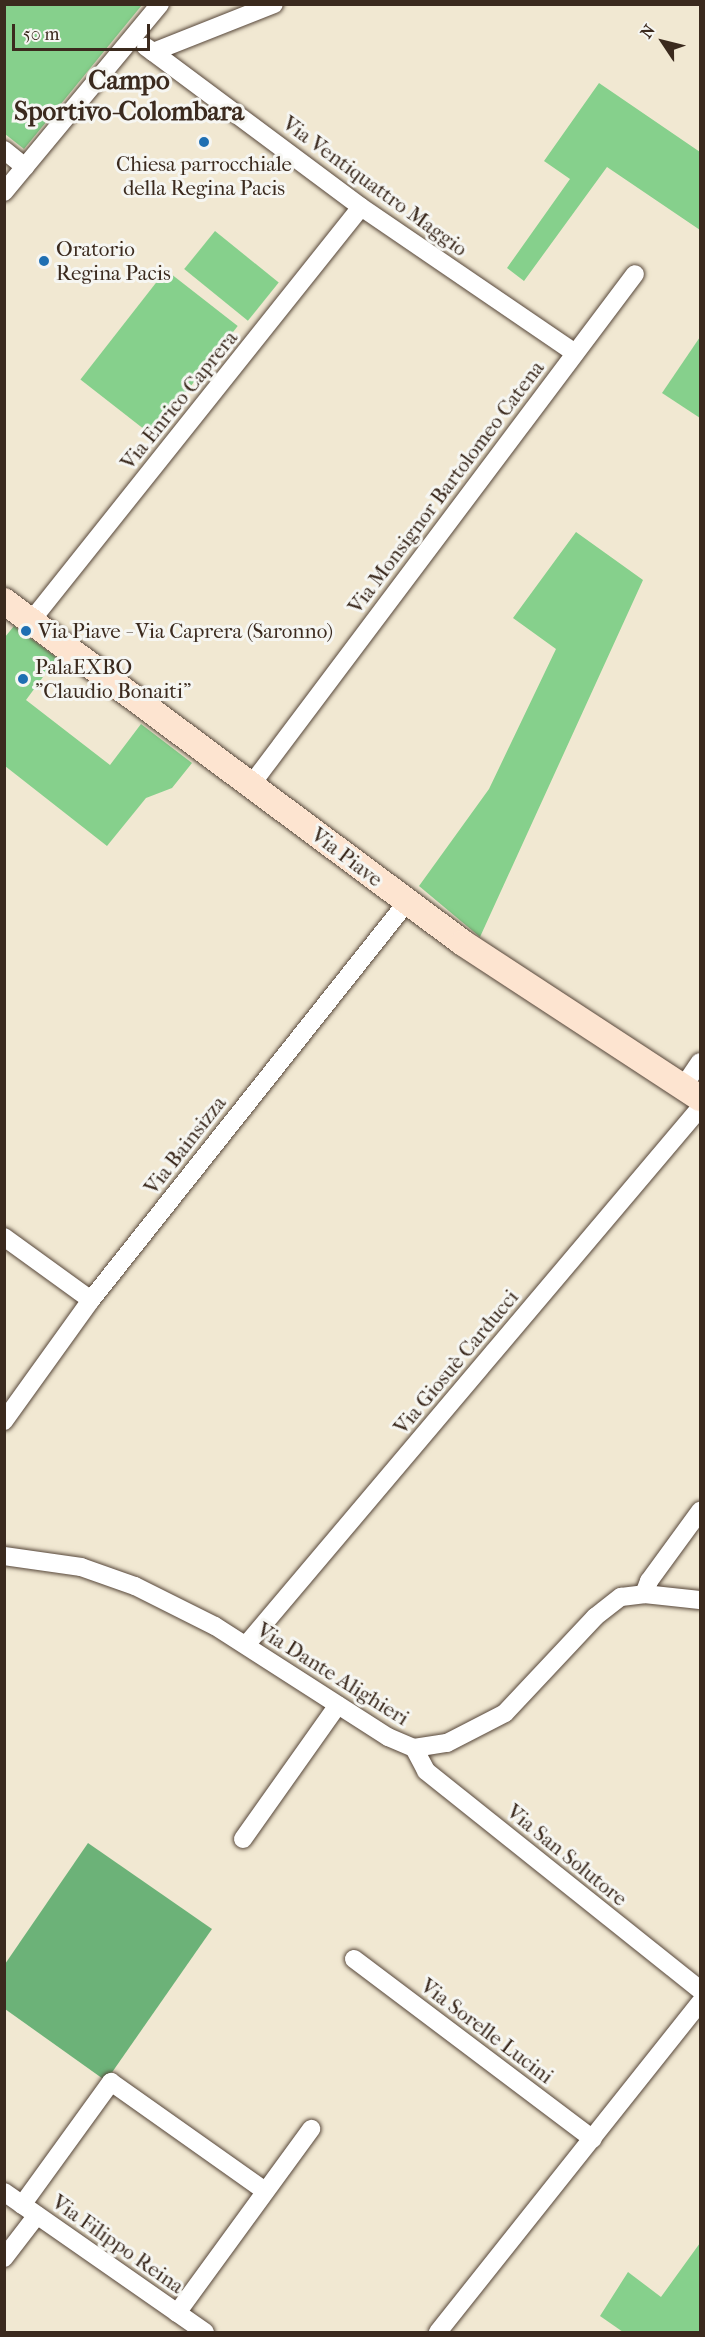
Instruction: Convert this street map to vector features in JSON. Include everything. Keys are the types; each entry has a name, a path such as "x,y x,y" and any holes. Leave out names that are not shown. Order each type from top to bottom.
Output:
{"street":[{"path":"4,192 160,4"},
{"path":"153,52 274,4"},
{"name":"Via Ventiquattro Maggio","path":"133,37 362,207 575,353"},
{"path":"4,150 26,167"},
{"name":"Via Enrico Caprera","path":"31,621 362,207"},
{"name":"Via Monsignor Bartolomeo Catena","path":"251,785 635,274"},
{"name":"Via Piave","path":"4,601 407,902 505,972 692,1092"},
{"name":"Via Bainsizza","path":"4,1421 91,1300 407,902"},
{"path":"692,1092 700,1062"},
{"name":"Via Giosuè Carducci","path":"246,1645 700,1108"},
{"path":"4,1237 91,1300"},
{"path":"644,1594 649,1581 700,1511"},
{"name":"Via Dante Alighieri","path":"4,1556 81,1567 149,1592 246,1645 388,1737 414,1748 447,1743 505,1713 606,1607 621,1598 644,1594 700,1599"},
{"path":"243,1839 338,1705"},
{"name":"Via San Solutore","path":"414,1748 426,1771 700,1990"},
{"name":"Via Sorelle Lucini","path":"354,1959 593,2139"},
{"path":"438,2332 700,2003"},
{"path":"4,2258 30,2210 111,2082 265,2192"},
{"path":"177,2313 311,2128"},
{"name":"Via Filippo Reina","path":"4,2192 198,2330"}],"green space":[{"path":"4,5 142,5 24,149 5,134"},
{"path":"599,83 700,152 700,230 607,167 524,281 507,268 570,179 544,161"},
{"path":"215,231 279,283 248,321 184,269"},
{"path":"166,270 238,326 152,436 80,380"},
{"path":"700,337 700,418 662,393"},
{"path":"576,532 643,580 480,937 419,886 489,789 556,649 513,618"},
{"path":"14,626 57,658 26,700 110,765 141,724 192,763 172,788 146,798 107,846 5,766 5,637"},
{"path":"88,1843 212,1929 106,2081 5,2009 5,1964"},
{"path":"700,2243 700,2332 623,2332 600,2316 628,2272 661,2297"}],"place":[{"name":"Chiesa parrocchiale della Regina Pacis","path":"204,142"},
{"name":"Oratorio Regina Pacis","path":"44,261"},
{"name":"Via Piave - Via Caprera (Saronno)","path":"26,631"},
{"name":"PalaEXBO \"Claudio Bonaiti\"","path":"23,679"}],"district":[{"name":"Campo Sportivo-Colombara","path":"129,96"}]}
